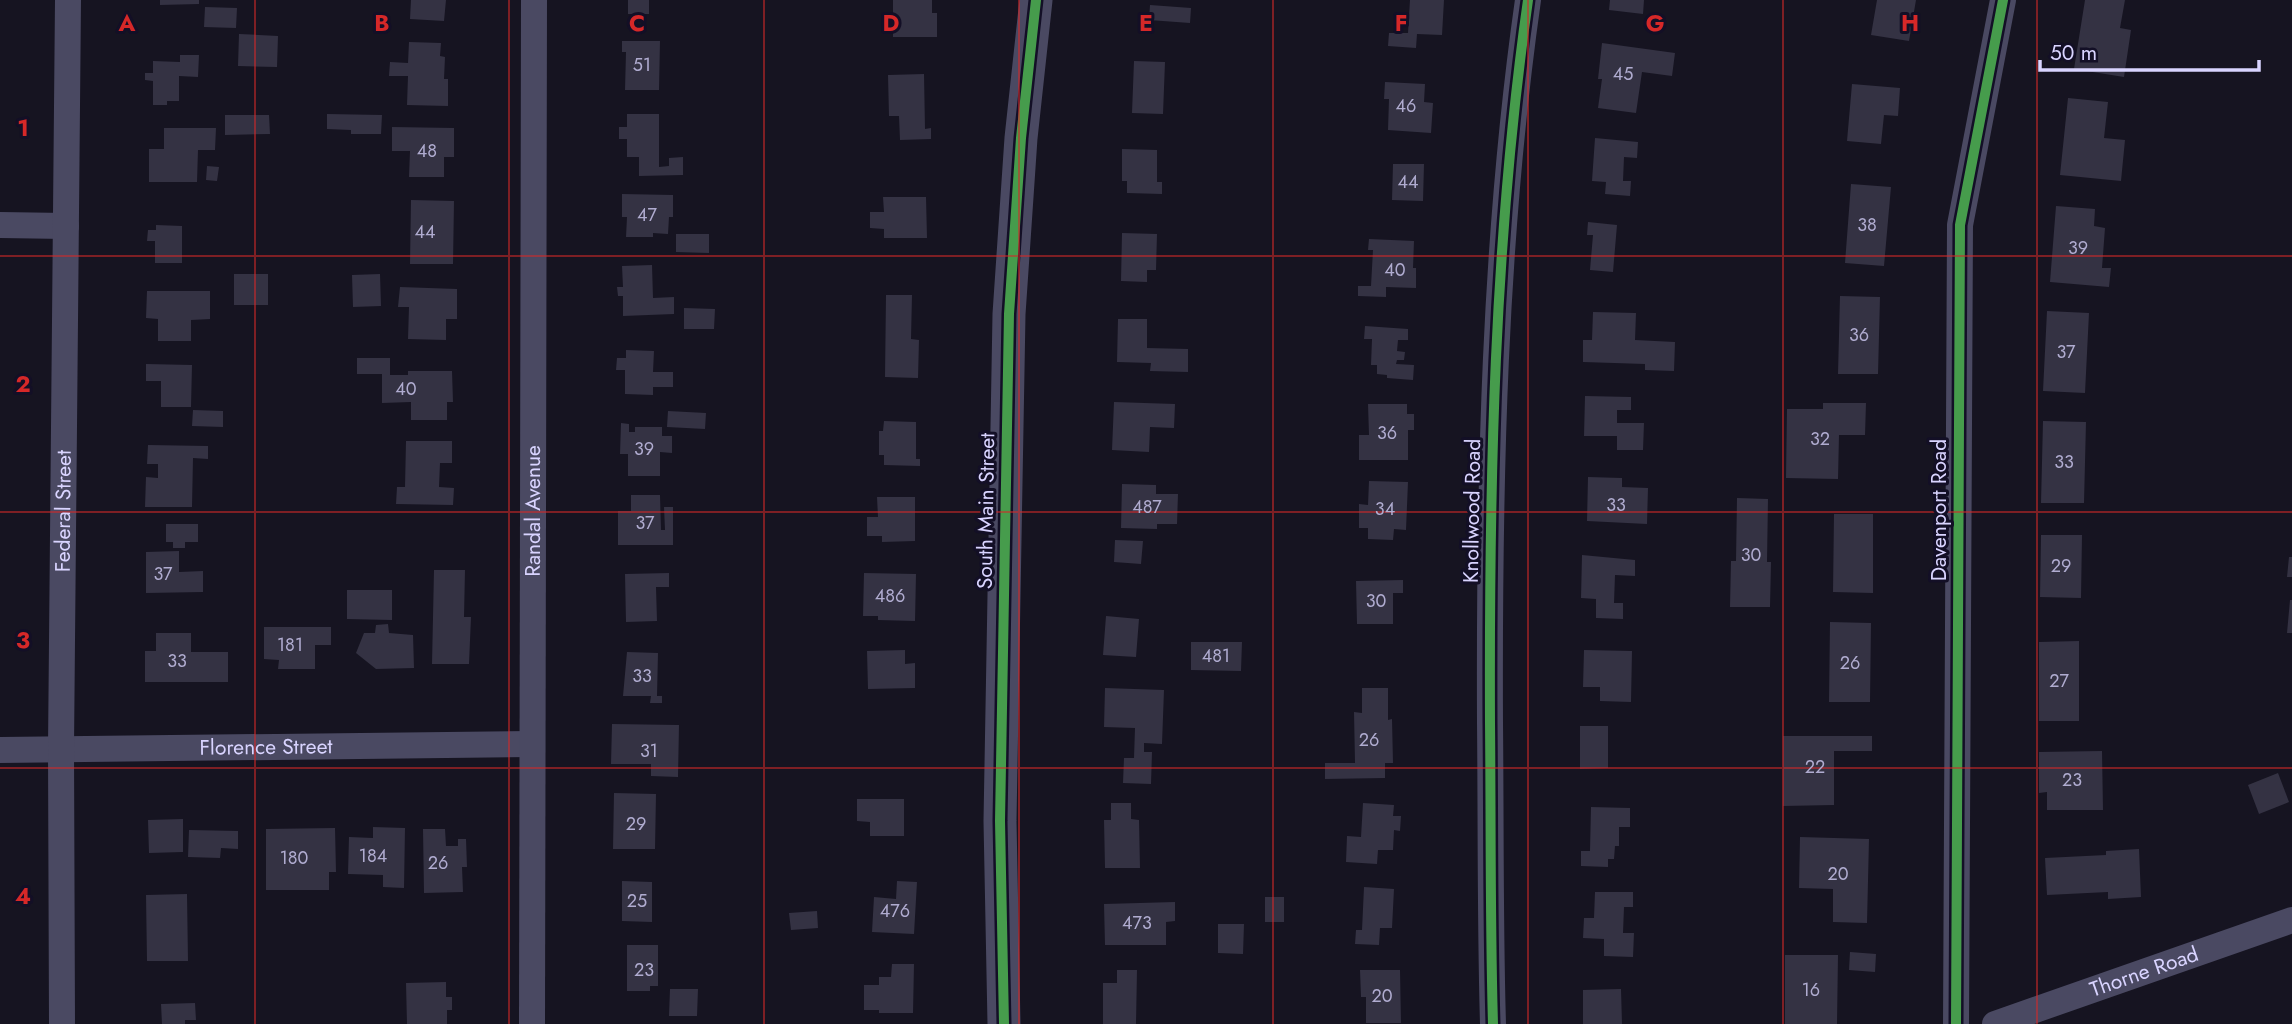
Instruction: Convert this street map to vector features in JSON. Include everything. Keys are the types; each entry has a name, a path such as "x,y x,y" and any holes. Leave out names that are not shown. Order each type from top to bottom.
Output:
{"street":[{"name":"Federal Street","path":"62,1024 61,748 68,0"},
{"name":"Randal Avenue","path":"532,1024 534,0"},
{"name":"South Main Street","path":"1003,1024 1000,821 1009,314 1021,138 1036,0"},
{"name":"Knollwood Road","path":"1493,1024 1490,625 1496,323 1507,180 1528,0"},
{"name":"Davenport Road","path":"1956,1024 1960,225 2003,0"},
{"path":"0,225 66,226"},
{"name":"Florence Street","path":"0,750 531,744"},
{"name":"Thorne Road","path":"1995,1024 2292,920"}],"building":[{"path":"160,0 199,0 199,4 160,5"},
{"path":"411,0 446,0 444,21 410,19"},
{"path":"628,0 649,0 649,14 628,14"},
{"path":"893,0 932,0 932,13 937,13 937,37 893,37"},
{"path":"1410,0 1444,0 1442,35 1417,34 1416,48 1388,46 1389,33 1408,33"},
{"path":"1610,0 1644,0 1643,14 1609,10"},
{"path":"1877,0 1916,0 1909,41 1871,35"},
{"path":"2085,0 2125,0 2120,28 2131,30 2124,77 2074,69"},
{"path":"1150,5 1191,8 1190,23 1149,20"},
{"path":"205,7 237,8 236,28 204,27"},
{"path":"239,34 278,36 277,67 238,66"},
{"path":"622,41 660,41 659,90 625,90 626,52 622,52"},
{"path":"409,42 441,43 440,56 445,57 444,79 448,79 448,106 407,105 408,76 389,76 390,62 408,63"},
{"path":"1602,43 1675,53 1672,76 1642,72 1636,113 1598,108 1602,79 1598,79"},
{"path":"180,55 199,55 198,77 179,76 179,101 167,101 167,105 153,105 153,81 145,80 145,73 153,73 153,61 180,62"},
{"path":"1134,61 1165,62 1163,114 1132,113"},
{"path":"924,74 925,129 931,128 931,139 900,140 899,116 889,116 888,75"},
{"path":"1385,82 1425,84 1424,102 1433,103 1431,133 1388,130 1389,99 1384,99"},
{"path":"1852,84 1900,88 1898,116 1884,115 1881,144 1847,141"},
{"path":"2068,98 2108,102 2104,138 2125,140 2121,181 2060,175"},
{"path":"327,114 382,115 381,134 351,134 351,130 327,129"},
{"path":"627,114 659,114 659,167 669,166 669,158 683,157 683,175 639,176 639,157 627,157 627,139 619,139 619,127 627,127"},
{"path":"225,115 269,115 270,134 225,135"},
{"path":"392,127 454,128 454,157 444,157 444,177 409,177 410,151 392,151"},
{"path":"164,128 216,128 215,150 198,150 197,182 149,182 149,149 164,149"},
{"path":"1595,138 1638,142 1637,158 1624,157 1623,181 1631,181 1630,196 1605,194 1606,182 1592,181"},
{"path":"1122,149 1157,150 1157,182 1162,182 1162,194 1127,193 1127,181 1122,181"},
{"path":"1393,164 1424,164 1423,201 1392,200"},
{"path":"207,166 219,167 217,181 206,180"},
{"path":"1851,184 1891,187 1884,266 1845,263"},
{"path":"622,194 673,195 673,217 669,217 668,234 626,237 627,217 622,217"},
{"path":"883,197 926,197 927,238 884,238 884,229 870,228 870,212 884,212"},
{"path":"411,200 454,201 453,264 410,264"},
{"path":"2056,206 2095,209 2094,226 2105,228 2102,268 2111,268 2109,287 2050,282"},
{"path":"1588,222 1617,225 1613,272 1590,270 1593,235 1587,235"},
{"path":"156,225 182,226 182,263 155,263 155,241 147,241 148,230 156,230"},
{"path":"1122,233 1157,234 1156,270 1147,270 1147,282 1121,281"},
{"path":"676,234 709,234 709,253 676,252"},
{"path":"1369,239 1414,241 1413,268 1416,268 1416,288 1386,287 1386,297 1358,296 1358,286 1371,286 1373,250 1368,250"},
{"path":"652,265 653,298 674,297 674,314 623,316 623,296 618,296 617,287 623,287 622,266"},
{"path":"234,274 268,274 268,305 234,305"},
{"path":"380,274 381,306 353,307 352,275"},
{"path":"400,287 457,289 457,319 446,319 446,340 408,339 409,307 398,307"},
{"path":"147,291 210,291 210,319 191,320 191,341 158,341 158,319 146,318"},
{"path":"886,295 912,295 911,339 919,340 918,378 885,377"},
{"path":"1840,296 1880,297 1878,374 1838,374"},
{"path":"684,308 715,309 714,329 684,329"},
{"path":"2047,311 2089,313 2085,393 2043,391"},
{"path":"1593,312 1636,313 1635,340 1675,342 1674,371 1645,370 1645,364 1583,362 1583,340 1592,340"},
{"path":"1118,319 1147,319 1147,348 1188,349 1188,372 1150,371 1151,363 1117,362"},
{"path":"1365,326 1408,329 1408,340 1398,340 1397,351 1405,352 1404,360 1397,360 1396,364 1414,365 1413,380 1387,378 1387,375 1377,374 1377,365 1371,365 1372,339 1364,339"},
{"path":"626,350 654,351 653,372 673,372 673,387 653,387 653,395 625,394 625,370 616,370 617,358 626,358"},
{"path":"357,358 390,358 390,375 408,375 408,371 452,371 453,402 447,402 447,420 411,420 411,402 382,403 382,374 357,374"},
{"path":"146,364 192,365 191,407 161,407 161,381 146,381"},
{"path":"1585,396 1631,397 1631,410 1617,410 1617,423 1644,423 1643,450 1617,450 1617,436 1584,436"},
{"path":"1114,402 1175,404 1174,428 1150,427 1149,452 1112,450"},
{"path":"1823,403 1866,403 1865,435 1839,435 1838,479 1786,478 1787,409 1823,409"},
{"path":"1368,404 1407,404 1407,414 1414,414 1414,430 1408,430 1408,460 1359,460 1359,435 1369,435"},
{"path":"193,410 223,411 223,427 192,426"},
{"path":"668,411 706,413 705,429 667,427"},
{"path":"884,421 916,422 916,459 920,459 920,466 884,465 884,455 879,455 879,431 883,431"},
{"path":"2043,421 2086,422 2084,503 2041,503"},
{"path":"621,423 629,424 629,432 635,432 635,427 662,427 662,436 672,436 672,453 660,452 660,476 628,476 628,454 620,454"},
{"path":"406,441 452,441 452,463 440,463 439,487 454,488 453,505 396,504 397,487 405,487"},
{"path":"148,445 208,446 208,459 193,458 192,507 145,507 146,477 158,478 158,464 147,464"},
{"path":"1588,477 1622,478 1622,487 1648,488 1647,524 1587,521"},
{"path":"1369,481 1408,482 1406,530 1394,529 1393,540 1368,539 1368,528 1359,528 1359,504 1368,505"},
{"path":"1122,484 1156,485 1156,494 1178,494 1177,524 1157,524 1157,529 1121,528"},
{"path":"631,495 660,495 661,530 665,530 664,507 673,507 673,545 618,545 618,511 631,511"},
{"path":"877,497 915,497 915,541 882,542 882,536 867,536 867,517 878,517"},
{"path":"1737,498 1768,499 1767,562 1771,562 1770,607 1730,607 1731,561 1736,561"},
{"path":"1834,514 1873,514 1873,593 1833,592"},
{"path":"166,524 198,524 198,542 185,542 185,548 173,548 173,542 166,542"},
{"path":"2041,535 2082,535 2081,598 2040,597"},
{"path":"1115,540 1143,541 1141,564 1114,562"},
{"path":"179,551 179,572 203,571 203,592 146,593 146,552"},
{"path":"1582,555 1635,560 1635,576 1615,575 1614,603 1623,603 1623,619 1596,618 1596,599 1581,598"},
{"path":"2289,557 2292,557 2292,577 2287,577"},
{"path":"434,570 465,570 464,617 471,617 469,664 432,664"},
{"path":"669,573 669,587 656,587 657,621 626,622 625,574"},
{"path":"864,573 916,574 915,621 878,620 878,616 863,616"},
{"path":"1403,580 1403,593 1393,593 1393,624 1357,624 1356,581"},
{"path":"347,590 392,590 392,620 347,619"},
{"path":"2290,600 2292,633 2287,633"},
{"path":"1106,616 1139,619 1136,657 1103,655"},
{"path":"1830,622 1871,623 1870,702 1829,702"},
{"path":"388,624 389,633 413,635 414,668 376,669 356,653 364,633 375,633 376,625"},
{"path":"264,627 331,627 331,645 315,645 315,669 278,669 279,660 264,659"},
{"path":"156,633 191,633 191,652 228,652 228,682 145,682 145,651 156,651"},
{"path":"2079,641 2079,721 2039,721 2039,642"},
{"path":"1191,642 1242,642 1241,671 1191,670"},
{"path":"905,650 905,664 915,663 915,688 868,689 867,651"},
{"path":"1584,650 1632,651 1631,702 1600,701 1600,687 1583,687"},
{"path":"627,652 658,653 657,696 662,696 662,703 650,703 651,696 623,696"},
{"path":"1105,688 1164,690 1162,744 1144,743 1144,752 1152,752 1151,784 1123,783 1124,758 1134,758 1135,728 1104,727"},
{"path":"1362,688 1388,688 1388,720 1392,719 1393,763 1385,763 1385,778 1325,779 1325,763 1355,763 1354,712 1362,713"},
{"path":"612,724 679,725 678,777 651,776 651,764 611,764"},
{"path":"1580,726 1608,726 1608,768 1580,769"},
{"path":"1783,736 1872,736 1872,751 1834,751 1834,805 1783,806"},
{"path":"2102,751 2103,810 2047,810 2047,792 2039,793 2039,752"},
{"path":"2278,773 2289,802 2259,814 2248,785"},
{"path":"614,793 656,794 655,849 613,849"},
{"path":"857,799 904,799 904,836 870,836 870,822 857,821"},
{"path":"1111,803 1131,803 1131,819 1139,820 1140,868 1105,868 1104,820 1111,820"},
{"path":"1363,803 1394,805 1393,816 1401,816 1400,831 1394,830 1393,850 1378,850 1377,864 1346,862 1347,836 1361,837"},
{"path":"1591,807 1630,808 1630,827 1619,827 1619,846 1615,846 1614,859 1608,859 1608,867 1581,866 1581,851 1590,851"},
{"path":"183,819 183,852 149,853 148,820"},
{"path":"373,827 405,828 404,888 383,887 383,875 348,874 349,837 373,838"},
{"path":"335,828 336,872 329,872 329,890 266,890 266,829"},
{"path":"423,829 445,829 446,846 458,846 458,839 466,839 467,867 462,867 463,892 424,893"},
{"path":"189,830 238,831 238,849 221,848 220,858 188,857"},
{"path":"1800,837 1869,839 1867,923 1833,922 1833,889 1799,888"},
{"path":"2139,849 2141,897 2108,899 2108,892 2047,895 2045,858 2106,855 2106,851"},
{"path":"622,881 652,882 652,922 622,921"},
{"path":"897,881 917,882 914,934 872,932 874,897 896,899"},
{"path":"1364,887 1394,889 1392,928 1380,928 1379,945 1355,944 1356,930 1362,930"},
{"path":"1595,892 1633,892 1633,907 1624,907 1623,933 1634,933 1633,957 1604,956 1604,939 1583,938 1584,918 1594,918"},
{"path":"187,894 188,961 147,961 146,895"},
{"path":"1265,897 1284,897 1284,922 1265,922"},
{"path":"1175,902 1175,921 1166,922 1166,945 1105,945 1104,904"},
{"path":"817,911 818,928 791,930 789,913"},
{"path":"1218,924 1244,924 1243,954 1218,953"},
{"path":"627,945 658,945 658,986 650,986 650,991 627,991"},
{"path":"1850,952 1876,954 1875,972 1849,970"},
{"path":"1785,955 1838,955 1837,1024 1785,1024"},
{"path":"892,964 914,964 913,1013 864,1010 864,985 879,985 879,977 891,977"},
{"path":"1117,970 1137,970 1136,1024 1103,1024 1103,983 1117,983"},
{"path":"1360,970 1400,970 1401,1023 1366,1023 1366,997 1361,997"},
{"path":"446,982 446,997 452,997 452,1010 447,1010 447,1024 407,1024 406,983"},
{"path":"670,989 698,989 697,1016 669,1016"},
{"path":"1621,989 1622,1024 1583,1024 1583,990"},
{"path":"195,1003 196,1020 185,1020 185,1024 162,1024 161,1004"}],"cycle path":[{"path":"1004,1024 1000,821 1009,314 1021,138 1036,0"},
{"path":"1493,1024 1490,723 1496,360 1508,180 1528,0"},
{"path":"1956,1024 1960,225 2003,0"}]}
